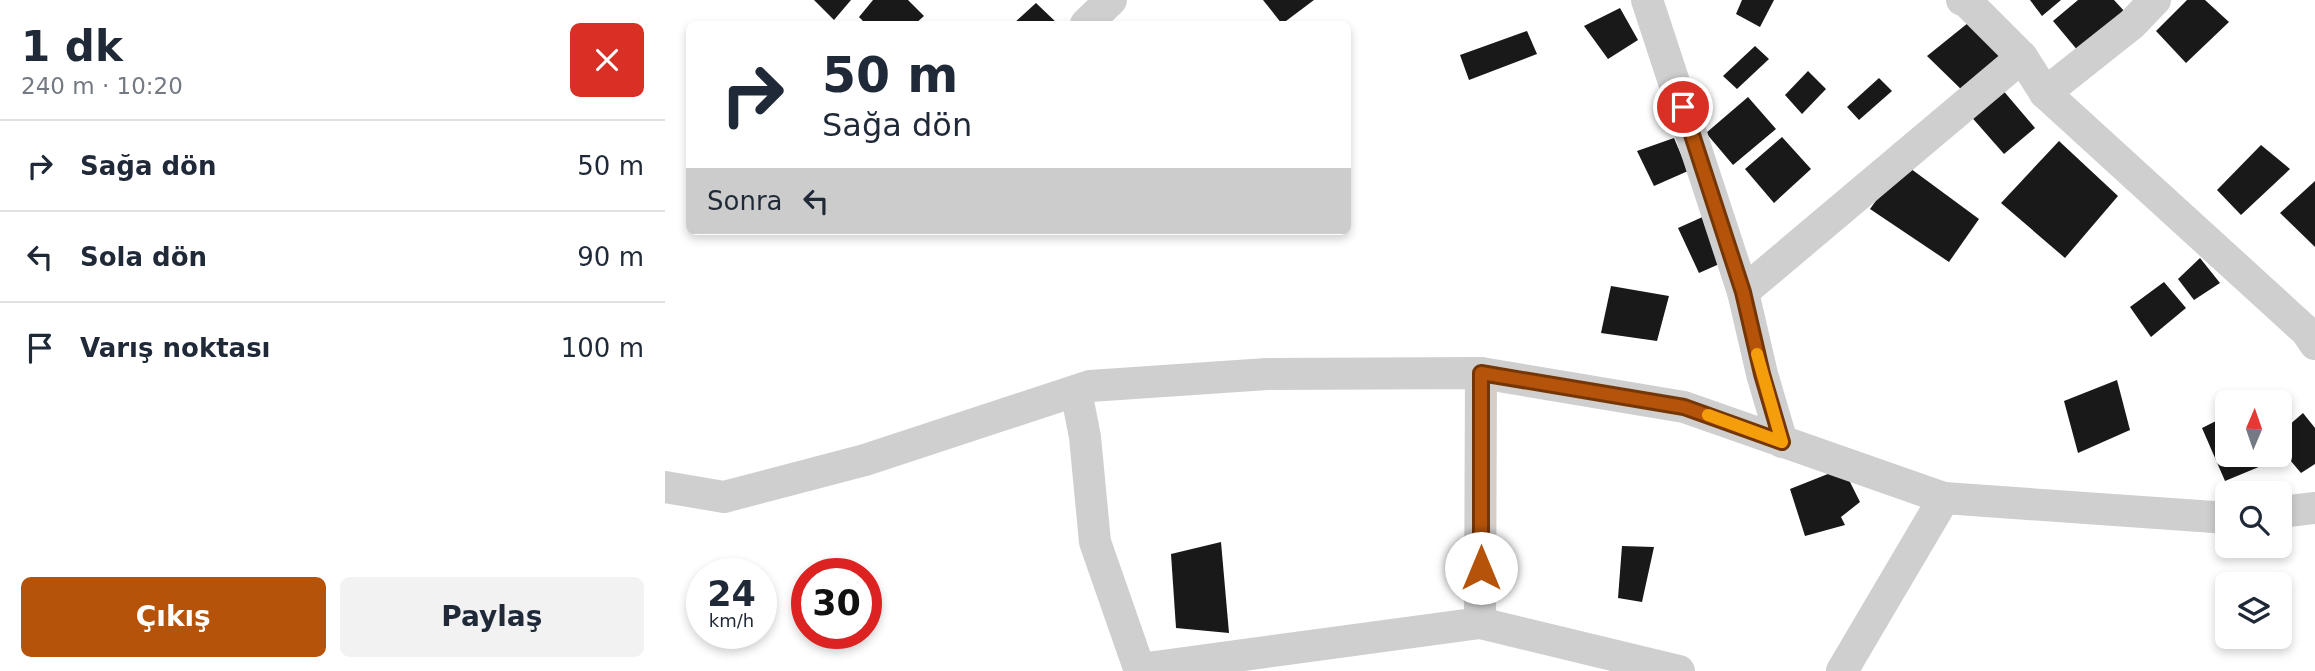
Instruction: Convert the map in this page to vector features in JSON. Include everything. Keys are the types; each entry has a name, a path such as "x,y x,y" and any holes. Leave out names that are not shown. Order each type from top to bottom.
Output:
{"street":[{"path":"1089,21 1111,0"},
{"path":"1647,0 1743,292 1762,374 1782,442"},
{"path":"1962,0 2022,57 2045,93 2312,334"},
{"path":"2045,93 2132,24 2155,0"},
{"path":"1743,292 2022,57"},
{"path":"1481,373 1481,623"},
{"path":"665,487 724,497 865,460 1090,386 1267,374 1481,373 1684,407 1944,498 2215,517"},
{"path":"1076,391 1085,437 1095,542 1140,670 1481,623 1679,671"},
{"path":"1842,671 1944,498"},
{"path":"2292,511 2315,508"}],"building":[{"path":"814,0 851,0 834,20"},
{"path":"873,0 908,0 924,16 918,21 863,21 859,17"},
{"path":"1263,0 1314,0 1286,21 1280,21"},
{"path":"1742,0 1774,0 1760,27 1736,14"},
{"path":"2030,0 2061,0 2042,16"},
{"path":"2078,0 2114,0 2126,13 2079,52 2053,21"},
{"path":"2187,0 2205,0 2229,22 2186,63 2156,31"},
{"path":"1036,3 1055,21 1016,21"},
{"path":"1620,8 1638,40 1608,59 1584,26"},
{"path":"1968,23 2004,57 1966,94 1927,56"},
{"path":"1527,31 1537,54 1469,80 1460,55"},
{"path":"1755,46 1769,59 1737,89 1723,76"},
{"path":"1808,71 1826,89 1802,114 1785,95"},
{"path":"1879,78 1892,91 1859,120 1847,107"},
{"path":"2001,88 2035,128 2004,154 1968,113"},
{"path":"1748,97 1776,129 1733,165 1706,133"},
{"path":"1782,137 1811,169 1774,203 1745,169"},
{"path":"1674,138 1688,171 1654,186 1637,151"},
{"path":"2059,141 2118,196 2065,258 2001,203"},
{"path":"2261,145 2290,169 2241,215 2217,190"},
{"path":"1903,163 1979,219 1949,262 1870,209"},
{"path":"2315,181 2315,247 2280,213"},
{"path":"1707,215 1726,261 1699,273 1678,228"},
{"path":"2200,258 2220,283 2194,300 2178,279"},
{"path":"2164,282 2186,308 2151,337 2130,307"},
{"path":"1611,286 1669,296 1657,341 1601,333"},
{"path":"2117,380 2130,430 2078,453 2064,401"},
{"path":"2303,413 2315,428 2315,464 2301,473 2293,463 2293,422"},
{"path":"2215,422 2215,458 2202,428"},
{"path":"2219,467 2259,467 2225,481"},
{"path":"1843,468 1860,502 1841,517 1845,525 1805,536 1790,489"},
{"path":"1221,542 1229,633 1176,628 1171,554"},
{"path":"1622,546 1654,547 1642,602 1618,598"}],"slow traffic":[{"path":"1708,415 1782,442 1757,354"}],"route":[{"path":"1481,568 1481,373 1684,407 1782,442 1762,374 1743,292 1683,107"}]}
